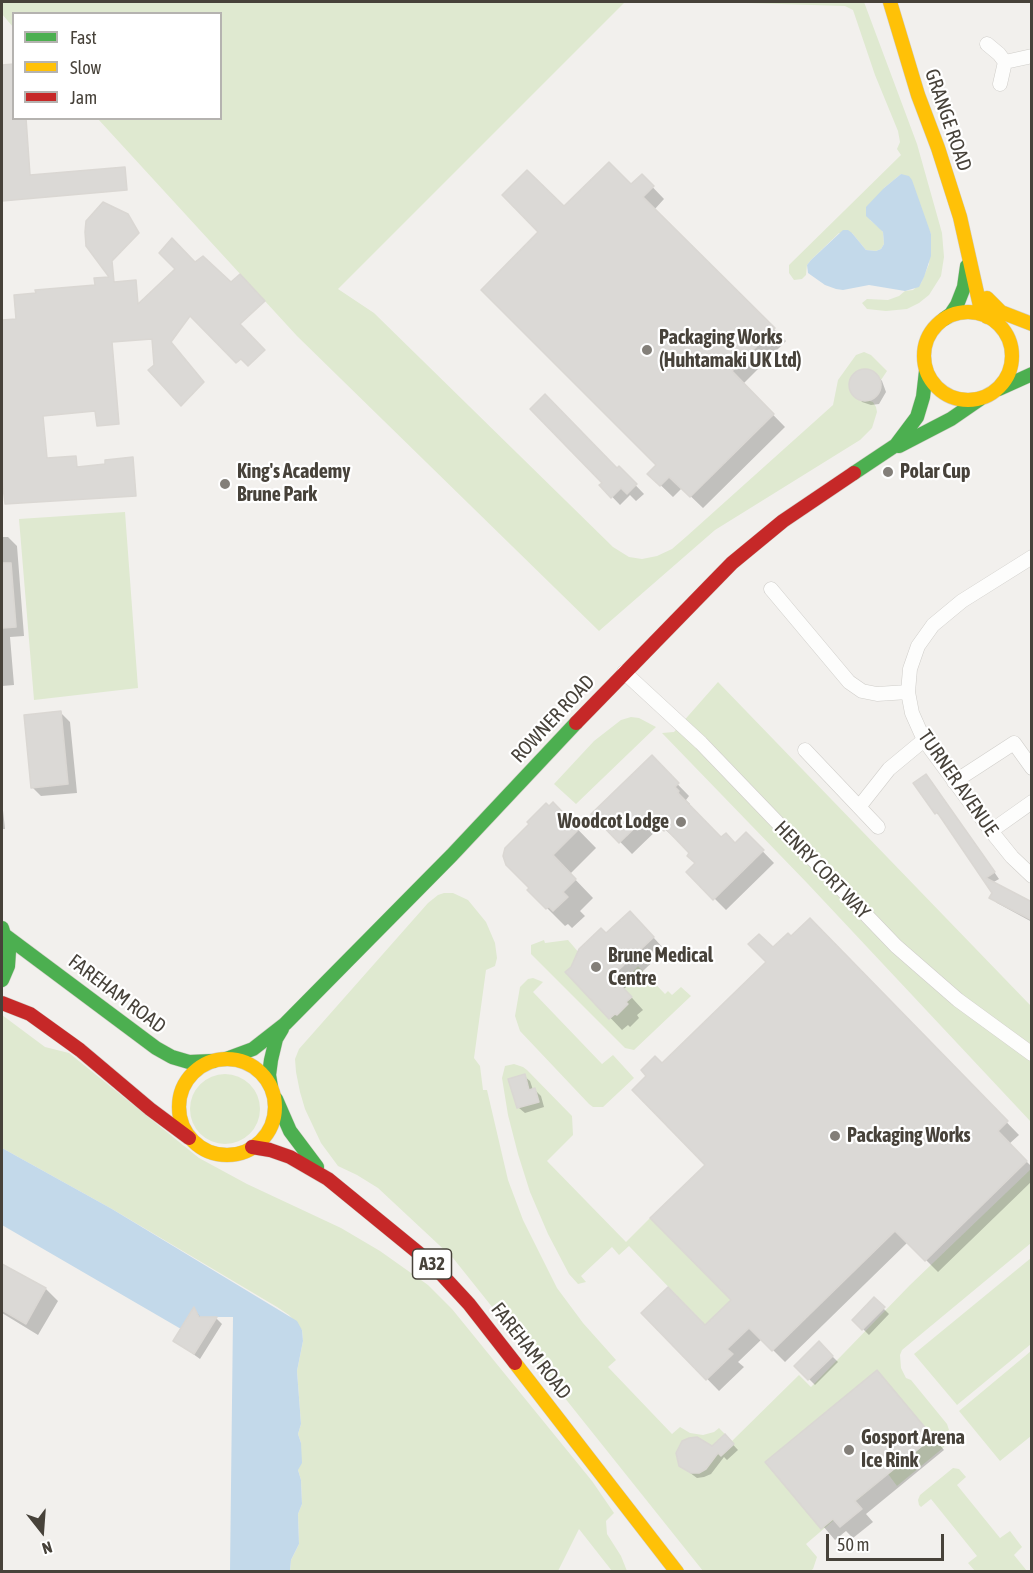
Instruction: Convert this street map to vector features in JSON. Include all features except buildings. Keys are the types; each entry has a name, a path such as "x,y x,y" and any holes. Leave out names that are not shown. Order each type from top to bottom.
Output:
{"main road":[{"name":"GRANGE ROAD","path":"890,2 912,76 960,217 980,306 989,318"},
{"name":"GRANGE ROAD","path":"942,320 954,310 961,294 968,251"},
{"name":"GRANGE ROAD","path":"968,251 982,288 991,303 1001,312 1032,327"},
{"path":"1032,327 1013,325 965,312 942,320 926,340 923,354 926,372 936,387 951,397 963,400 981,398 1032,374"},
{"path":"989,318 1004,332 1012,352 1009,372 995,391"},
{"name":"ROWNER ROAD","path":"219,1060 253,1049 285,1024 452,855 718,576 762,537 896,445 913,424 920,408 926,372"},
{"name":"ROWNER ROAD","path":"868,463 951,419 981,398"},
{"path":"2,980 8,966 4,932"},
{"name":"FAREHAM ROAD","path":"4,932 156,1048 172,1057 189,1062 219,1060"},
{"path":"2,1003 30,1014 80,1050 150,1109 197,1143 210,1151 224,1154 238,1153 252,1147 265,1135 275,1111 272,1090 264,1076 253,1066 240,1060 219,1060 205,1064 186,1081 179,1106 182,1123 197,1143"},
{"name":"ROWNER ROAD","path":"272,1090 269,1075 271,1060 276,1039 285,1024"},
{"name":"FAREHAM ROAD","path":"272,1090 290,1131 328,1179"},
{"name":"FAREHAM ROAD","path":"252,1147 290,1157 328,1179 432,1264 469,1304 677,1572"}],"street":[{"path":"987,44 1005,62 1000,84"},
{"path":"1005,62 1032,56"},
{"name":"TURNER AVENUE","path":"1032,557 962,602 933,625 918,646 910,669 908,692 912,713 924,740 991,831 1012,857 1032,876"},
{"path":"771,590 849,682 862,691 877,694 908,692"},
{"name":"HENRY CORT WAY","path":"624,672 701,743 896,946 958,1000 1032,1054"},
{"path":"860,807 888,769 924,740"},
{"path":"954,783 1014,743 1031,766"},
{"path":"805,750 878,827"},
{"path":"991,831 1032,802"}],"green space":[{"path":"2,2 625,2 338,289 374,313 613,547 629,557 642,559 657,556 672,549 687,536 833,405 838,380 856,355 864,352 871,355 887,371 881,380 873,371 859,370 850,382 855,396 873,402 876,407 877,412 872,428 860,440 715,530 599,631 297,336 99,120 222,120 222,12 12,12 12,26 2,14"},
{"path":"713,2 864,2 917,144 942,233 944,257 941,276 929,295 919,303 907,309 886,311 867,309 862,303 867,299 888,300 905,291 913,290 921,283 929,264 931,234 901,174 884,188 870,220 883,232 884,244 881,249 866,250 852,233 839,233 811,260 807,265 806,275 802,279 794,280 789,273 789,265 901,155 897,149 900,142 898,131 875,75 853,10 845,6"},
{"path":"125,512 138,688 34,700 19,519"},
{"path":"718,682 1031,1006 1031,1122 808,884 662,733 674,732"},
{"path":"631,717 639,718 656,727 576,804 554,784 594,741 621,720"},
{"path":"444,893 453,893 468,900 486,922 495,943 497,958 495,966 486,970 474,1058 480,1066 483,1090 487,1090 508,1180 523,1220 557,1288 583,1323 616,1360 608,1367 672,1434 680,1427 690,1433 703,1435 719,1428 732,1441 799,1375 811,1387 910,1285 1031,1169 1031,1243 902,1350 900,1355 901,1368 906,1378 911,1380 947,1424 949,1430 947,1442 943,1448 897,1486 888,1474 806,1544 817,1557 810,1571 703,1571 453,1258 378,1188 338,1166 321,1143 305,1109 300,1092 295,1059 299,1049 428,903"},
{"path":"544,940 545,943 568,940 586,961 620,985 638,966 665,994 668,991 672,995 681,987 691,996 634,1050 625,1048 531,954 531,945"},
{"path":"533,978 543,982 533,992 602,1064 613,1055 634,1078 603,1107 593,1107 589,1104 520,1031 515,1016 520,987 528,979"},
{"path":"2,1015 45,1047 69,1053 199,1158 247,1184 341,1228 380,1251 428,1285 452,1309 592,1481 614,1513 606,1521 607,1534 621,1556 627,1571 612,1571 579,1529 558,1571 290,1571 291,1560 299,1544 298,1514 302,1504 301,1480 298,1470 301,1443 298,1434 301,1424 297,1371 303,1341 302,1330 289,1315 277,1307 112,1209 2,1148"},
{"path":"514,1064 527,1070 572,1116 573,1135 547,1161 626,1242 650,1218 731,1300 710,1330 629,1246 619,1255 612,1247 581,1276 586,1282 578,1284 569,1274 530,1192 518,1154 502,1078 505,1066"},
{"path":"218,1074 232,1074 245,1080 254,1089 260,1102 258,1122 250,1134 232,1144 218,1144 205,1138 196,1129 190,1116 190,1102 196,1089 205,1080"},
{"path":"1031,1258 1031,1344 957,1405 914,1354"},
{"path":"1031,1351 1031,1436 1000,1461 959,1411"},
{"path":"953,1468 959,1469 966,1477 957,1485 1000,1538 1010,1531 1022,1547 1014,1555 1027,1571 975,1571 968,1563 977,1556 931,1499 921,1507 919,1505 920,1495"}],"water":[{"path":"901,174 909,176 912,180 931,234 931,256 919,287 905,291 869,285 843,290 825,285 808,273 807,265 811,260 843,230 852,233 866,250 881,249 884,244 883,232 866,216 866,207"},
{"path":"2,1148 112,1209 297,1321 302,1330 303,1341 297,1371 301,1424 298,1434 302,1463 298,1470 301,1480 302,1504 298,1514 299,1544 291,1560 290,1571 230,1571 233,1317 199,1317 194,1307 181,1329 2,1225"}],"traffic: fast":[{"path":"944,319 957,305 964,287 967,266"},
{"path":"854,473 896,445 917,417 923,397 926,371"},
{"path":"999,389 1032,374"},
{"path":"899,446 951,419 980,399"},
{"path":"226,1059 253,1049 285,1024 452,855 576,723"},
{"path":"2,928 9,951 8,966 2,980"},
{"path":"6,936 156,1048 172,1057 189,1062 213,1061"},
{"path":"271,1087 269,1075 271,1060 276,1039 282,1029"},
{"path":"276,1099 290,1131 317,1167"}],"traffic: slow":[{"path":"890,2 918,95 960,217 980,306 987,317"},
{"path":"987,298 1001,312 1032,324"},
{"path":"968,312 985,315 999,325 1009,339 1012,356 1009,373 999,387 985,397 968,400 951,397 937,387 927,373 924,356 927,339 937,325 951,315 968,312"},
{"path":"227,1059 245,1063 261,1073 271,1089 275,1107 271,1125 261,1141 245,1151 227,1155 209,1151 193,1141 183,1125 179,1107 183,1089 193,1073 209,1063 227,1059"},
{"path":"515,1363 677,1572"}],"traffic: jam":[{"path":"576,723 732,563 783,521 854,473"},
{"path":"2,1003 30,1014 80,1050 150,1109 189,1138"},
{"path":"252,1147 290,1157 328,1179 432,1264 469,1304 515,1363"}],"place":[{"name":"Packaging Works (Huhtamaki UK Ltd)","path":"647,350"},
{"name":"Polar Cup","path":"888,472"},
{"name":"King's Academy Brune Park","path":"225,484"},
{"name":"Woodcot Lodge","path":"681,822"},
{"name":"Brune Medical Centre","path":"596,967"},
{"name":"Packaging Works","path":"835,1136"},
{"name":"Gosport Arena Ice Rink","path":"849,1450"}]}
